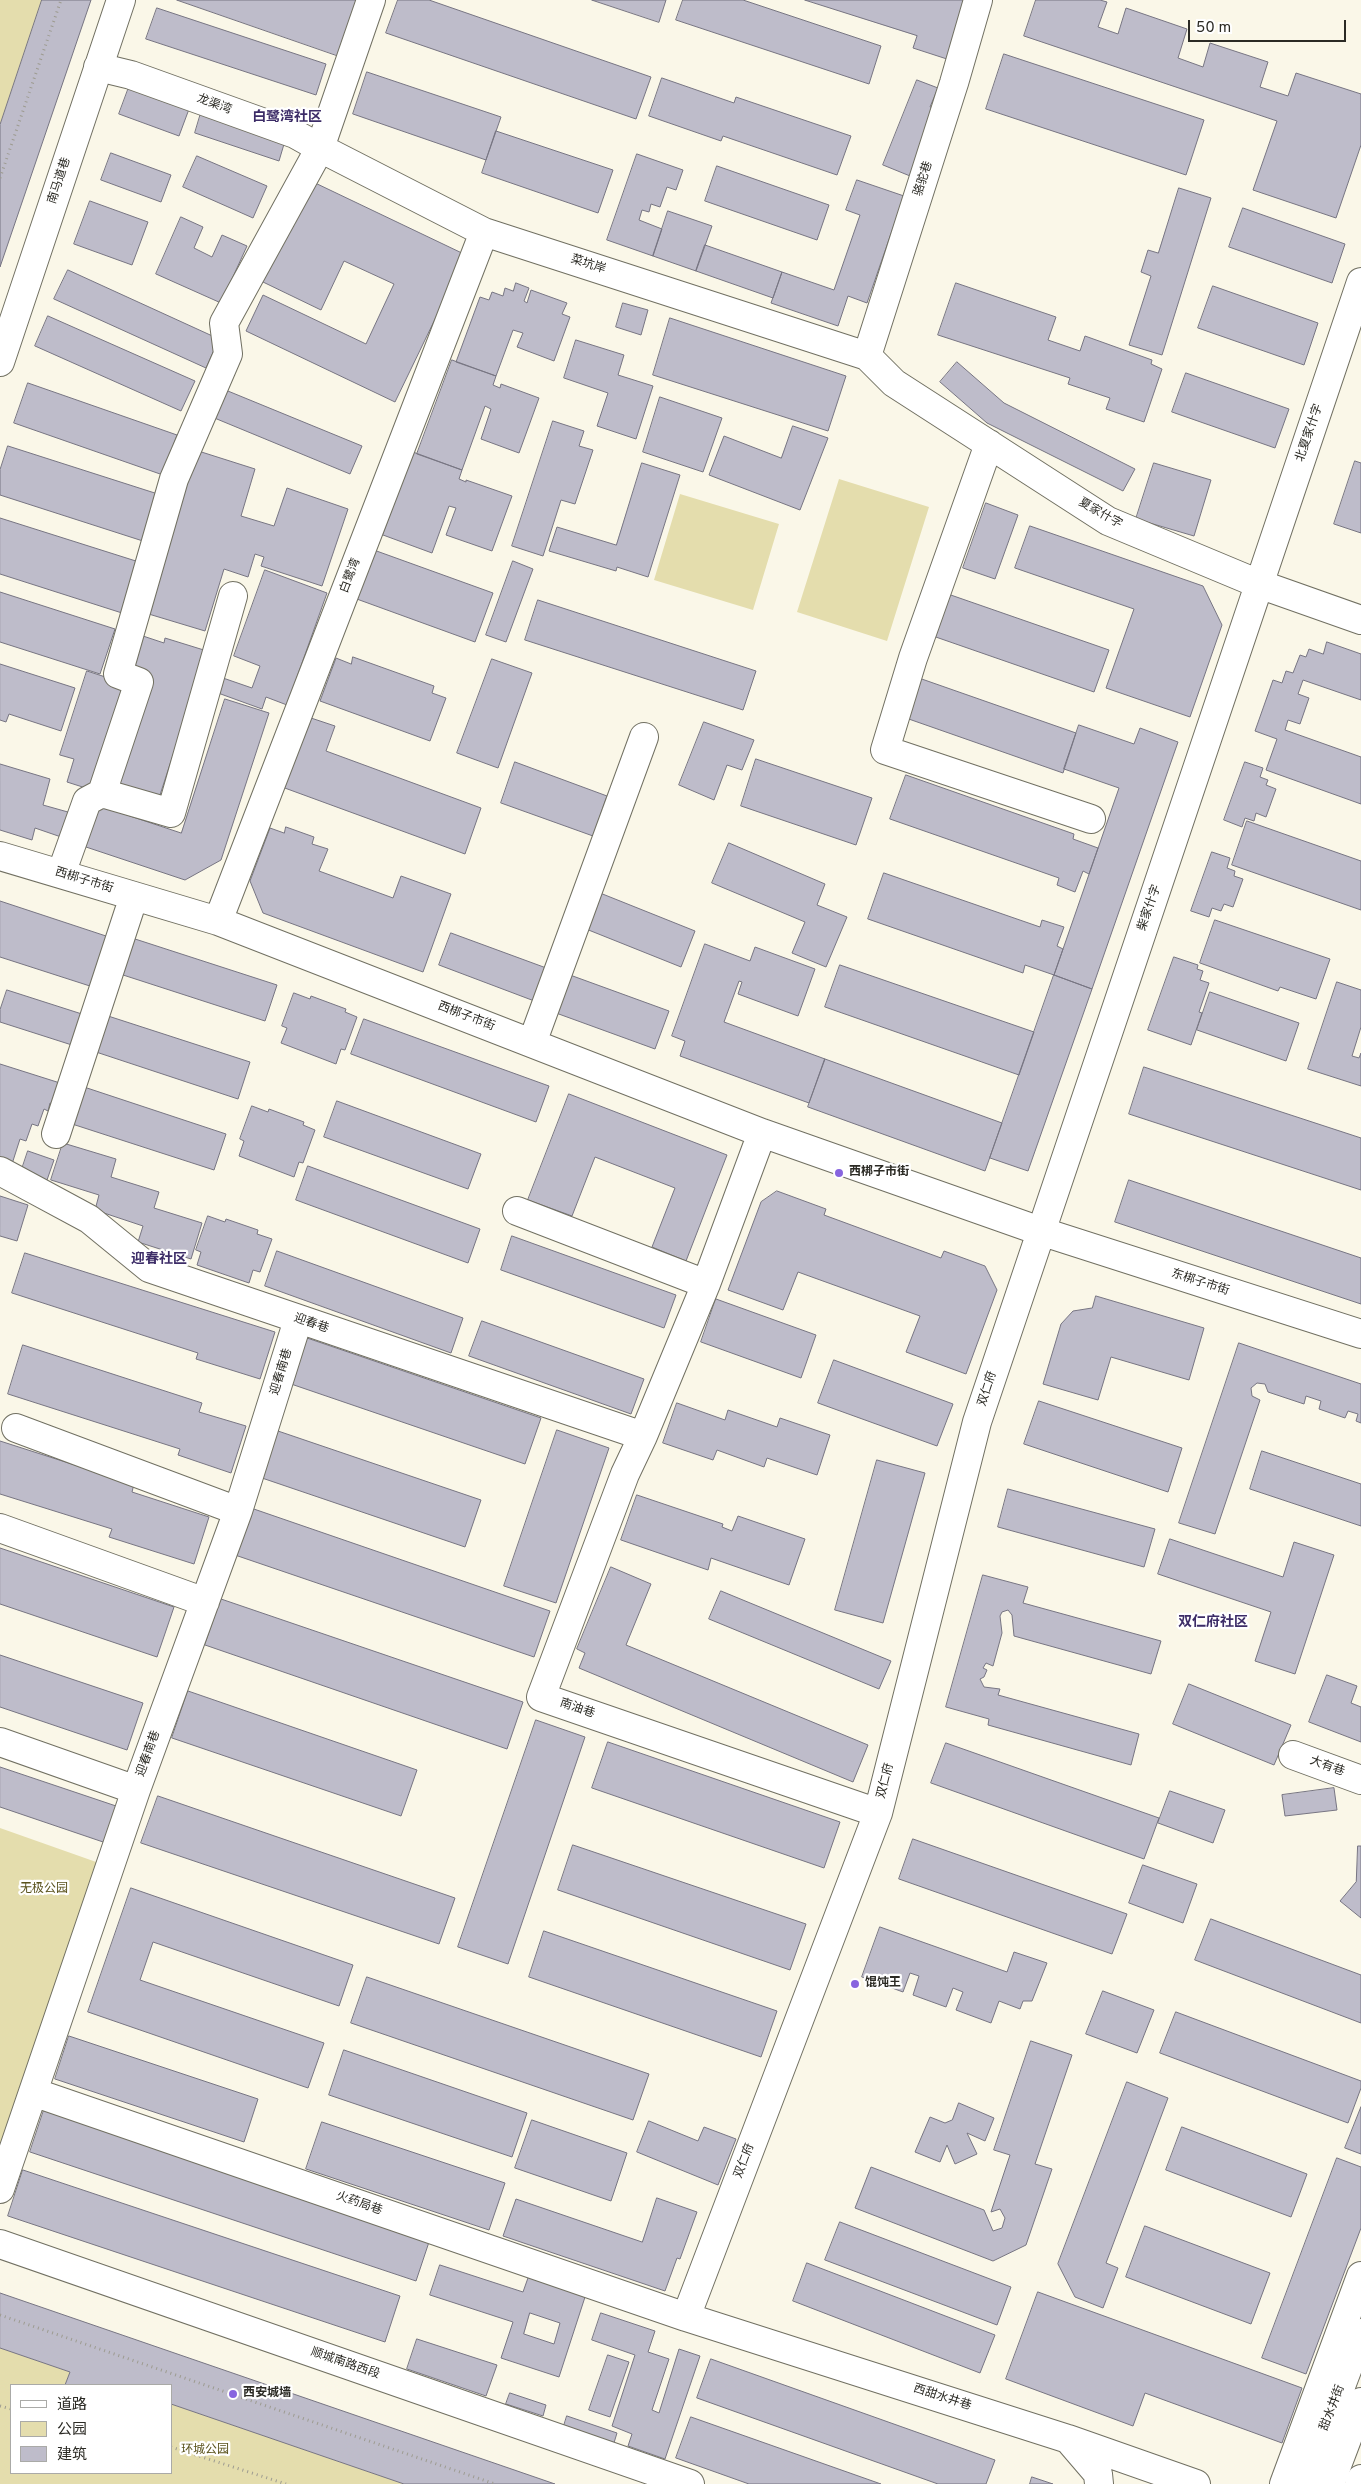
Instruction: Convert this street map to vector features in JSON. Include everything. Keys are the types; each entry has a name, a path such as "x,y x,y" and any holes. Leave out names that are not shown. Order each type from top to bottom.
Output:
{"street":[{"name":"南马道巷","path":"0,362 121,0"},
{"path":"61,874 87,801 102,793 139,682 118,674 174,479 228,354 224,323 320,148 371,0"},
{"name":"骆驼巷","path":"867,356 954,83 978,0"},
{"name":"龙渠湾","path":"98,67 131,75 296,134 320,148"},
{"name":"菜坑岸","path":"320,148 484,232 867,356"},
{"name":"白鹭湾","path":"218,921 484,232"},
{"name":"北夏家什字","path":"1259,584 1361,282"},
{"name":"夏家什字","path":"867,356 894,383 1108,521 1259,584 1361,620"},
{"path":"989,444 913,658 885,750 1091,819"},
{"name":"柴家什字","path":"1040,1231 1259,584"},
{"path":"102,793 171,813 233,596"},
{"path":"532,1043 644,737"},
{"name":"西梆子市街","path":"0,856 218,921 762,1133 1040,1231"},
{"path":"56,1134 134,896"},
{"path":"643,1436 706,1284 762,1133"},
{"name":"迎春巷","path":"0,1171 89,1219 150,1268 643,1436"},
{"path":"517,1211 706,1284"},
{"name":"东梆子市街","path":"1040,1231 1361,1334"},
{"name":"双仁府","path":"686,2316 878,1813 977,1422 1040,1231"},
{"name":"迎春南巷","path":"0,2189 136,1790 238,1511 298,1320"},
{"path":"16,1428 238,1511"},
{"name":"南油巷","path":"643,1436 625,1474 541,1697 878,1813"},
{"path":"0,1528 205,1602"},
{"path":"0,1742 136,1790"},
{"name":"大有巷","path":"1293,1755 1361,1780"},
{"name":"火药局巷","path":"33,2092 686,2316"},
{"name":"顺城南路西段","path":"0,2244 690,2484"},
{"path":"1284,2484 1361,2276"},
{"name":"西甜水井巷","path":"686,2316 1068,2439 1196,2484"},
{"name":"甜水井街","path":"1304,2484 1361,2333"},
{"name":"甜水井街","path":"1330,2484 1361,2402"},
{"path":"1068,2439 1098,2474 1099,2484"},
{"path":"1359,2484 1361,2479"}],"path":[{"path":"0,178 60,0"},
{"path":"0,2315 495,2484"},
{"path":"172,2447 286,2484"}],"green space":[{"path":"0,0 42,0 0,125"},
{"path":"839,479 929,507 887,641 797,612"},
{"path":"680,494 779,524 753,610 654,580"},
{"name":"无极公园","path":"0,1828 99,1863 0,2155"},
{"name":"环城公园","path":"0,2348 70,2372 65,2384 10,2384 10,2474 172,2474 172,2404 404,2484 0,2484"}],"building":[{"path":"42,0 91,0 0,267 0,125"},
{"path":"177,0 358,0 339,56"},
{"path":"398,0 429,0 651,77 636,119 386,33"},
{"path":"592,0 666,0 659,22"},
{"path":"683,0 743,0 881,46 869,84 676,20"},
{"path":"805,0 970,0 950,60 913,48 917,36"},
{"path":"1036,0 1100,0 1107,2 1098,27 1118,34 1126,8 1187,29 1178,58 1203,67 1210,43 1268,62 1260,87 1288,96 1296,73 1361,94 1361,145 1336,218 1253,190 1277,121 1024,36"},
{"path":"157,8 326,64 316,95 146,39"},
{"path":"1004,54 1204,120 1186,175 986,109"},
{"path":"367,72 501,117 486,160 353,114"},
{"path":"662,78 734,103 736,97 851,136 837,175 723,136 721,141 649,116"},
{"path":"132,79 192,101 179,136 119,114"},
{"path":"917,80 938,88 930,107 941,111 915,178 883,165"},
{"path":"203,106 287,134 279,161 195,133"},
{"path":"496,131 613,170 598,213 482,173"},
{"path":"111,153 171,175 161,202 101,180"},
{"path":"637,154 683,170 676,190 667,187 660,207 651,204 649,212 642,210 639,220 662,229 653,256 607,240"},
{"path":"197,156 267,186 253,218 183,187"},
{"path":"717,166 829,205 817,240 705,201"},
{"path":"857,180 904,196 867,303 848,296 838,326 771,303 782,272 834,290 860,215 846,210"},
{"path":"311,181 466,255 395,402 246,331 263,295 366,344 394,284 344,261 321,310 263,282"},
{"path":"1179,188 1211,198 1162,355 1129,345 1151,276 1141,272 1148,250 1158,253"},
{"path":"90,201 148,222 132,265 74,244"},
{"path":"1243,208 1345,244 1332,283 1229,247"},
{"path":"668,211 712,226 696,271 653,256"},
{"path":"181,217 203,227 194,248 212,257 222,235 247,246 221,303 156,274"},
{"path":"705,245 782,272 773,298 696,271"},
{"path":"68,270 219,339 206,368 54,299"},
{"path":"516,283 529,288 524,301 527,303 531,290 567,303 562,314 570,317 554,361 517,347 523,333 513,330 496,376 456,362 480,297 489,300 492,292 503,296 505,288 513,291"},
{"path":"956,283 1056,317 1048,340 1080,351 1085,336 1152,360 1151,364 1162,369 1144,422 1106,409 1110,398 1068,384 1070,378 938,335"},
{"path":"1213,286 1318,323 1304,365 1198,328"},
{"path":"623,303 648,310 641,335 616,327"},
{"path":"48,316 195,381 181,411 35,346"},
{"path":"670,318 846,376 828,431 653,375"},
{"path":"576,340 624,355 618,375 653,386 636,439 597,426 608,393 564,378"},
{"path":"452,360 496,376 493,385 500,388 501,384 539,398 519,453 481,439 491,409 485,406 462,470 417,454"},
{"path":"957,362 1004,403 1135,469 1123,491 987,423 940,382"},
{"path":"1186,373 1289,409 1275,448 1172,412"},
{"path":"28,383 177,435 163,475 14,423"},
{"path":"223,389 362,446 350,474 212,417"},
{"path":"660,397 722,418 703,472 643,452"},
{"path":"553,421 584,431 579,446 593,450 575,504 561,500 543,556 512,546"},
{"path":"793,426 828,438 800,510 709,475 724,436 781,458"},
{"path":"8,446 161,495 146,542 0,495 0,470"},
{"path":"192,449 255,469 241,516 274,526 287,488 348,509 322,586 261,566 264,557 255,554 248,577 224,569 205,631 142,612"},
{"path":"413,452 462,470 459,479 512,496 492,551 446,535 456,508 449,506 432,553 383,535"},
{"path":"1355,461 1361,463 1361,533 1334,524"},
{"path":"642,463 680,475 648,577 617,567 616,571 549,551 557,527 616,545"},
{"path":"1154,463 1211,480 1194,536 1136,519"},
{"path":"986,503 1018,515 995,579 963,568"},
{"path":"0,518 139,562 122,613 0,574"},
{"path":"1030,526 1203,586 1222,625 1190,717 1106,688 1134,609 1015,568"},
{"path":"371,549 493,593 475,642 354,598"},
{"path":"513,561 533,569 506,642 486,635"},
{"path":"265,570 327,593 287,705 266,697 262,709 218,693 223,678 252,688 260,666 234,656"},
{"path":"0,592 115,629 100,674 0,642"},
{"path":"945,593 1109,650 1094,692 930,635"},
{"path":"538,600 756,671 743,710 525,640"},
{"path":"143,636 164,643 165,638 207,651 158,801 116,787 131,674"},
{"path":"1327,642 1361,654 1361,700 1303,680 1298,694 1309,698 1300,724 1288,720 1285,730 1361,757 1361,804 1266,770 1277,739 1255,731 1273,680 1282,683 1286,671 1293,673 1300,655 1306,657 1309,649 1323,654"},
{"path":"353,657 434,686 432,693 446,698 430,741 320,701 336,658 351,664"},
{"path":"492,659 532,673 498,768 457,753"},
{"path":"0,664 75,688 61,731 9,714 6,722 0,720"},
{"path":"87,671 127,684 92,790 67,782 74,759 60,755"},
{"path":"916,677 1076,733 1063,773 903,717"},
{"path":"225,699 269,713 221,860 185,880 83,846 97,805 181,833"},
{"path":"308,717 335,726 326,751 481,808 465,854 282,787"},
{"path":"704,722 754,740 742,770 727,765 714,800 679,785"},
{"path":"1079,725 1134,744 1140,728 1178,742 1092,989 1054,975 1119,788 1064,769"},
{"path":"756,759 872,798 856,845 741,806"},
{"path":"515,762 607,796 593,836 501,803"},
{"path":"1245,762 1263,768 1260,777 1268,780 1266,785 1276,789 1266,817 1256,813 1254,821 1245,818 1242,827 1224,820"},
{"path":"0,764 50,779 43,805 75,814 67,839 35,828 32,840 0,830"},
{"path":"906,775 1074,834 1073,839 1098,848 1089,874 1083,871 1075,892 1057,885 1059,878 890,819"},
{"path":"1247,821 1361,861 1361,910 1232,865"},
{"path":"286,827 314,837 312,844 328,849 319,871 393,898 401,876 451,894 423,972 263,913 250,881 270,828 284,833"},
{"path":"729,843 825,884 817,905 847,917 826,967 792,953 805,922 712,883"},
{"path":"1212,852 1230,858 1227,868 1235,871 1234,876 1243,879 1233,907 1224,904 1221,911 1212,908 1209,917 1191,911"},
{"path":"884,873 1040,927 1042,920 1064,927 1057,946 1063,949 1054,975 1025,965 1023,973 868,919"},
{"path":"600,893 695,931 681,967 586,929"},
{"path":"0,901 109,937 93,987 0,957"},
{"path":"1215,920 1330,959 1316,999 1280,987 1278,991 1200,963"},
{"path":"451,933 549,969 537,1002 439,965"},
{"path":"132,938 277,985 265,1021 120,974"},
{"path":"705,944 750,961 755,947 815,969 798,1016 738,994 742,982 739,981 724,1022 825,1059 809,1103 680,1056 685,1041 672,1036"},
{"path":"1174,957 1198,965 1197,969 1203,971 1200,980 1209,983 1199,1012 1202,1013 1191,1045 1148,1030"},
{"path":"840,965 1034,1032 1019,1075 825,1007"},
{"path":"570,975 669,1011 655,1049 556,1013"},
{"path":"1054,975 1092,989 1028,1171 990,1158"},
{"path":"1337,982 1361,990 1361,1027 1352,1056 1359,1058 1361,1053 1361,1086 1308,1069"},
{"path":"7,990 85,1015 75,1046 0,1022 0,1010"},
{"path":"1210,992 1299,1023 1286,1061 1197,1030"},
{"path":"294,993 310,999 311,996 346,1009 345,1012 357,1017 345,1050 341,1049 336,1064 281,1043 287,1028 282,1026"},
{"path":"105,1015 250,1062 238,1099 93,1051"},
{"path":"364,1019 549,1086 536,1122 351,1054"},
{"path":"825,1059 1002,1123 985,1171 808,1107"},
{"path":"0,1064 60,1083 53,1104 50,1103 48,1111 44,1109 38,1126 32,1124 26,1141 20,1139 12,1164 0,1160"},
{"path":"1144,1067 1361,1138 1361,1190 1129,1114"},
{"path":"81,1086 226,1134 214,1170 69,1123"},
{"path":"569,1094 727,1155 686,1261 652,1247 675,1188 595,1157 572,1216 528,1200"},
{"path":"337,1101 481,1154 468,1189 324,1137"},
{"path":"252,1106 268,1112 269,1109 304,1122 303,1125 315,1130 303,1163 299,1162 294,1177 239,1156 244,1141 240,1139"},
{"path":"63,1143 116,1159 111,1177 159,1192 154,1208 202,1223 191,1259 138,1242 143,1226 95,1210 99,1195 51,1180"},
{"path":"28,1151 54,1160 47,1180 21,1172"},
{"path":"308,1166 480,1229 468,1263 296,1200"},
{"path":"1129,1180 1361,1258 1361,1304 1115,1222"},
{"path":"777,1191 826,1209 824,1215 941,1258 944,1251 985,1266 997,1290 966,1374 906,1352 920,1316 798,1272 783,1310 728,1290 761,1202"},
{"path":"0,1196 28,1205 17,1241 0,1236"},
{"path":"208,1216 225,1222 226,1219 258,1230 257,1234 272,1239 260,1272 253,1270 249,1283 197,1265 201,1252 196,1250"},
{"path":"512,1236 676,1295 664,1328 501,1270"},
{"path":"277,1251 463,1318 451,1353 265,1286"},
{"path":"25,1253 275,1332 260,1379 196,1359 198,1353 12,1293"},
{"path":"1096,1296 1204,1328 1189,1380 1111,1357 1098,1400 1043,1384 1061,1324 1073,1311 1092,1308"},
{"path":"716,1299 816,1335 801,1378 701,1342"},
{"path":"482,1321 644,1379 631,1414 469,1356"},
{"path":"307,1338 541,1418 525,1464 291,1384"},
{"path":"1239,1343 1361,1384 1361,1423 1356,1421 1358,1414 1348,1411 1345,1418 1319,1409 1321,1401 1306,1396 1304,1404 1268,1392 1265,1384 1257,1383 1251,1388 1252,1396 1260,1400 1215,1534 1179,1523"},
{"path":"23,1345 202,1403 199,1412 246,1426 231,1473 178,1455 180,1449 8,1394"},
{"path":"834,1360 953,1404 937,1446 818,1403"},
{"path":"1039,1401 1182,1448 1168,1492 1024,1444"},
{"path":"677,1403 725,1420 728,1410 777,1427 780,1418 830,1435 817,1475 767,1458 764,1467 717,1450 713,1460 663,1443"},
{"path":"275,1430 481,1500 465,1547 259,1477"},
{"path":"557,1430 609,1448 556,1603 504,1586"},
{"path":"0,1441 134,1484 132,1492 209,1517 194,1564 109,1537 112,1529 0,1494"},
{"path":"1262,1451 1361,1484 1361,1526 1250,1489"},
{"path":"877,1460 925,1473 883,1623 835,1610"},
{"path":"1008,1489 1155,1529 1144,1567 998,1527"},
{"path":"637,1495 723,1524 722,1527 732,1531 738,1516 805,1539 789,1585 711,1558 708,1570 621,1540"},
{"path":"248,1507 550,1611 534,1657 232,1554"},
{"path":"1170,1539 1283,1577 1294,1542 1334,1555 1295,1674 1255,1661 1271,1612 1158,1574"},
{"path":"0,1548 174,1607 157,1657 0,1604"},
{"path":"611,1567 651,1584 626,1645 868,1745 853,1782 579,1668 585,1653 577,1649"},
{"path":"983,1575 1028,1587 1023,1603 1161,1641 1151,1674 1014,1636 1012,1615 1008,1610 1002,1612 1000,1616 1002,1633 993,1666 986,1663 983,1668 987,1670 984,1677 980,1679 984,1687 1000,1689 998,1695 1139,1734 1131,1765 988,1725 989,1719 946,1707"},
{"path":"721,1591 891,1661 879,1689 709,1619"},
{"path":"221,1599 523,1702 507,1749 205,1645"},
{"path":"0,1655 143,1703 127,1750 0,1707"},
{"path":"1327,1675 1357,1686 1351,1703 1361,1707 1361,1742 1309,1722"},
{"path":"1189,1684 1291,1725 1274,1765 1173,1724"},
{"path":"188,1691 417,1770 401,1816 172,1738"},
{"path":"536,1720 585,1737 508,1964 458,1947"},
{"path":"608,1742 840,1822 824,1868 592,1788"},
{"path":"946,1743 1159,1818 1144,1859 931,1783"},
{"path":"0,1767 122,1808 109,1844 0,1807"},
{"path":"1334,1788 1337,1810 1285,1816 1282,1795"},
{"path":"1170,1791 1225,1810 1213,1843 1158,1823"},
{"path":"158,1796 455,1898 439,1944 141,1843"},
{"path":"913,1839 1127,1914 1112,1954 899,1879"},
{"path":"573,1845 806,1924 790,1970 558,1890"},
{"path":"1358,1846 1361,1846 1361,1918 1340,1901 1356,1882"},
{"path":"1143,1865 1197,1884 1183,1923 1129,1903"},
{"path":"131,1888 353,1965 339,2006 153,1942 140,1980 324,2043 308,2088 88,2012"},
{"path":"1211,1919 1361,1975 1361,2023 1195,1960"},
{"path":"880,1927 1007,1972 1014,1952 1047,1963 1032,2001 1023,2001 1020,2009 999,2001 991,2023 956,2010 963,1992 953,1988 946,2007 913,1995 919,1976 910,1973 903,1992 862,1977"},
{"path":"544,1931 777,2011 761,2057 529,1977"},
{"path":"367,1977 649,2074 633,2120 351,2023"},
{"path":"1103,1991 1154,2010 1137,2053 1086,2034"},
{"path":"1176,2012 1361,2081 1361,2088 1348,2123 1160,2053"},
{"path":"69,2036 258,2099 244,2142 55,2079"},
{"path":"1031,2041 1072,2055 1035,2164 1052,2169 1026,2245 993,2261 855,2208 871,2167 984,2210 993,2231 1002,2228 1005,2218 1000,2209 991,2212 1010,2155 994,2150"},
{"path":"344,2050 527,2113 512,2157 329,2095"},
{"path":"1127,2082 1168,2098 1106,2263 1118,2268 1103,2308 1075,2297 1058,2264"},
{"path":"959,2103 994,2118 985,2141 967,2133 977,2154 955,2164 947,2145 940,2162 915,2152 930,2117 945,2123 952,2120"},
{"path":"45,2107 431,2236 416,2281 30,2152"},
{"path":"1361,2107 1361,2154 1345,2148"},
{"path":"532,2120 627,2153 611,2201 515,2168"},
{"path":"649,2121 698,2141 704,2127 736,2139 718,2185 637,2152"},
{"path":"322,2122 505,2183 489,2230 306,2169"},
{"path":"1182,2127 1307,2174 1291,2217 1166,2170"},
{"path":"1337,2158 1361,2167 1361,2228 1306,2374 1262,2358"},
{"path":"23,2170 400,2296 385,2342 8,2216"},
{"path":"657,2198 697,2212 680,2259 677,2258 665,2291 503,2236 516,2199 642,2242"},
{"path":"840,2222 1011,2287 997,2325 825,2260"},
{"path":"1145,2226 1270,2273 1251,2324 1126,2277"},
{"path":"807,2263 995,2335 980,2373 793,2301"},
{"path":"440,2265 523,2292 529,2275 586,2294 559,2377 501,2358 513,2322 430,2295","holes":["530,2313 560,2323 554,2344 524,2334"]},
{"path":"1038,2292 1302,2388 1282,2443 1145,2393 1133,2426 1006,2379"},
{"name":"西安城墙","path":"0,2293 555,2484 404,2484 172,2404 172,2384 65,2384 70,2372 0,2348"},
{"path":"601,2313 655,2331 648,2352 669,2359 652,2410 659,2413 679,2349 700,2356 665,2459 628,2446 632,2434 612,2426 635,2355 592,2340"},
{"path":"417,2339 497,2365 486,2396 407,2369"},
{"path":"608,2355 629,2362 610,2417 589,2410"},
{"path":"711,2359 995,2460 986,2484 938,2484 697,2398"},
{"path":"510,2393 546,2405 543,2416 506,2404"},
{"path":"567,2416 617,2433 613,2446 563,2429"},
{"path":"691,2417 881,2484 749,2484 676,2458"},
{"path":"1032,2477 1053,2484 1030,2484"}],"place":[{"name":"西梆子市街","path":"839,1173"},
{"name":"馄饨王","path":"855,1984"},
{"name":"西安城墙","path":"233,2394"}],"district":[{"name":"白鹭湾社区","path":"287,118"},
{"name":"迎春社区","path":"159,1260"},
{"name":"双仁府社区","path":"1213,1623"}]}
